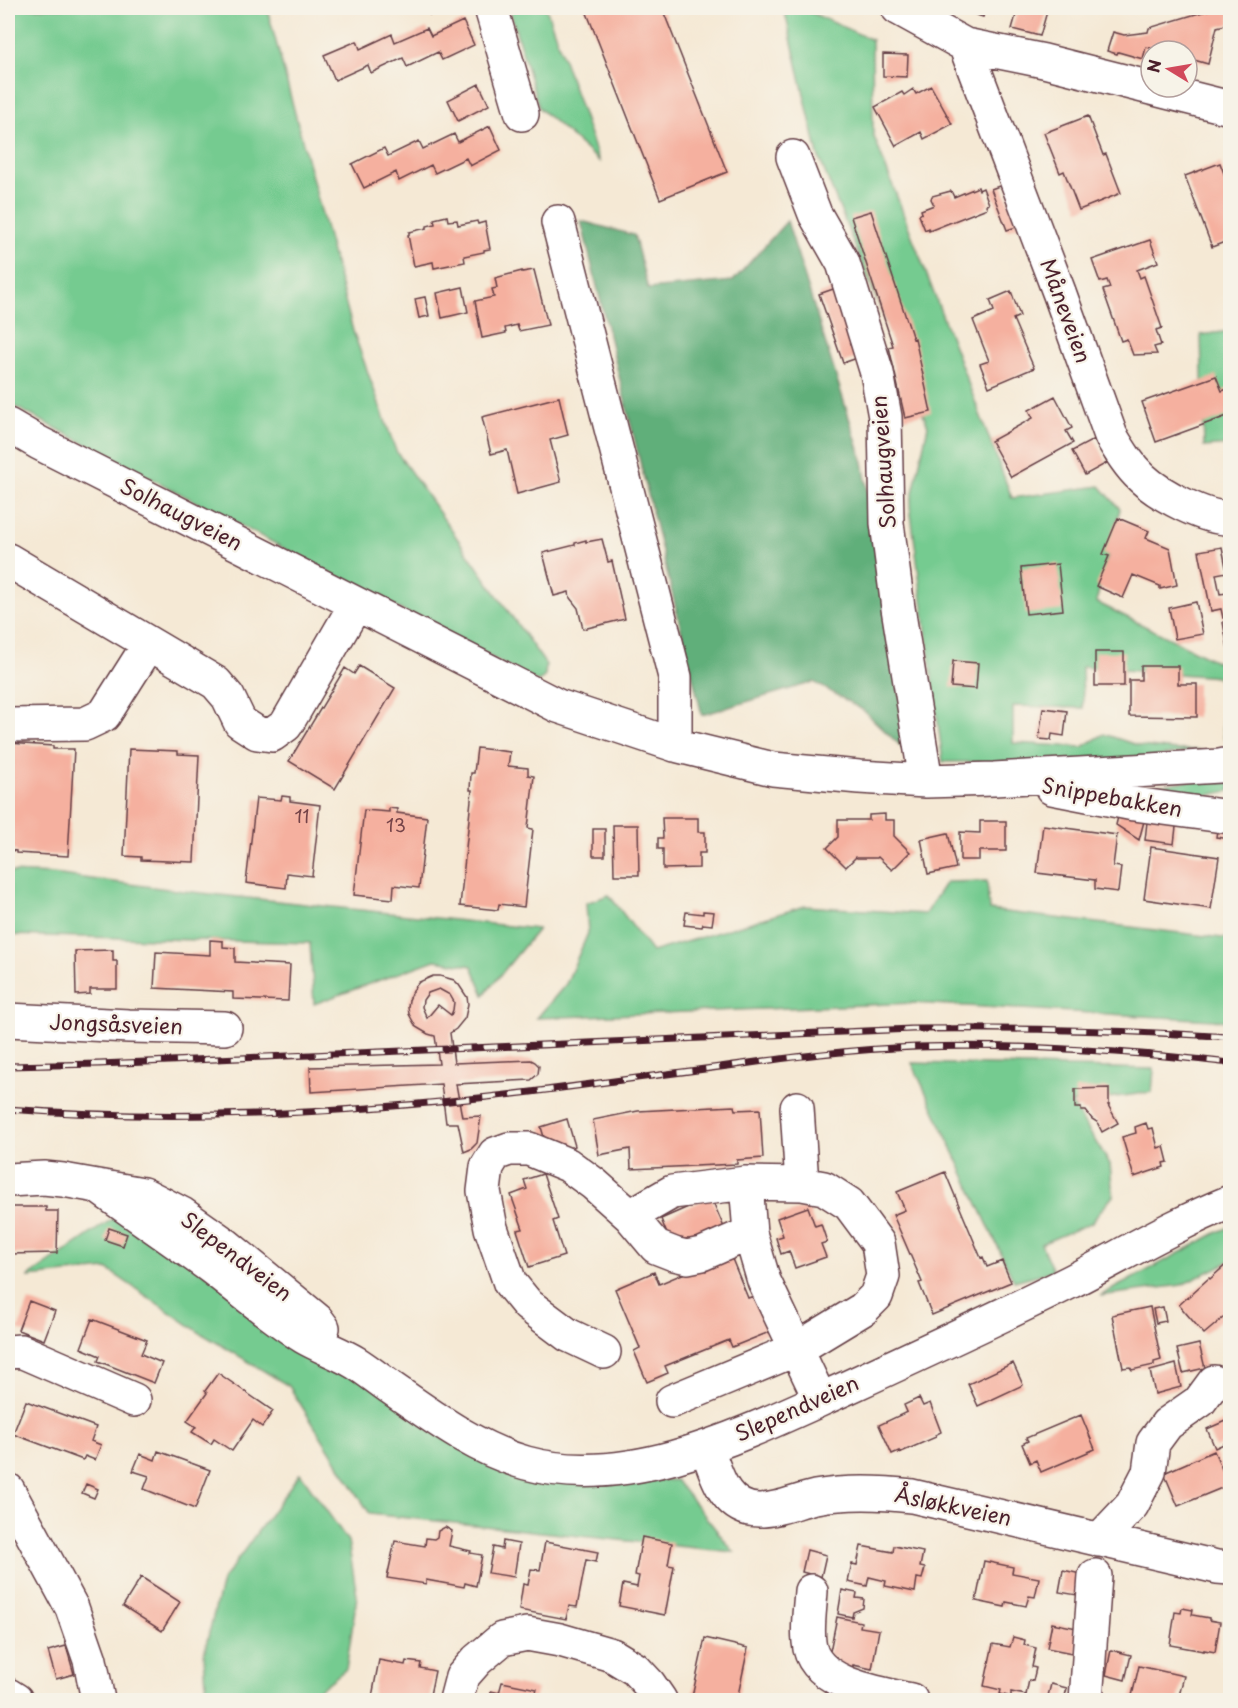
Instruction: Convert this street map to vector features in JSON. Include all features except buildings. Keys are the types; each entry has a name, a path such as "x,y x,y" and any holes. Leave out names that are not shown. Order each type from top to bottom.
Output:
{"street":[{"path":"491,8 522,114"},
{"path":"898,8 965,45 1044,61 1230,108"},
{"name":"Måneveien","path":"965,45 1111,436 1123,457 1142,479 1193,510 1230,519"},
{"name":"Solhaugveien","path":"793,157 815,214 843,263 877,373 885,417 887,523 898,608 926,781"},
{"path":"558,222 675,677 675,745"},
{"name":"Solhaugveien","path":"8,425 558,705 675,745 773,769 926,781 1230,764"},
{"path":"8,560 216,683 228,697 240,722 257,733 272,735 286,724 356,604"},
{"path":"8,725 85,724 104,715 149,644"},
{"name":"Snippebakken","path":"994,779 1134,804 1230,817"},
{"name":"Jongsåsveien","path":"8,1020 225,1028"},
{"path":"796,1108 802,1184"},
{"path":"604,1352 568,1335 528,1305 510,1283 491,1228 484,1191 487,1167 495,1154 509,1149 529,1149 568,1165 594,1184 630,1216 656,1247 674,1254 687,1257 702,1254 750,1233"},
{"name":"Slependveien","path":"8,1180 44,1178 97,1186 143,1194 163,1204 201,1226 226,1245 317,1320 355,1362 418,1407 490,1450 526,1463 570,1469 608,1469 652,1463 707,1448 937,1346 1230,1202"},
{"path":"746,1183 750,1233 764,1281 820,1399"},
{"path":"630,1216 672,1192 746,1183 802,1184 824,1188 849,1204 878,1243 883,1276 876,1296 863,1310 797,1349 672,1401"},
{"path":"8,1352 21,1351 134,1400"},
{"path":"1099,1540 1132,1505 1149,1472 1153,1443 1167,1424 1200,1401 1214,1382"},
{"name":"Åsløkkveien","path":"707,1448 722,1489 735,1502 747,1508 760,1510 848,1493 877,1492 912,1496 1217,1567 1230,1568"},
{"path":"8,1490 72,1608 90,1660 98,1701"},
{"path":"1086,1701 1095,1576"},
{"path":"811,1591 809,1644 814,1660 828,1673 851,1686 911,1701"},
{"path":"456,1701 462,1677 477,1660 502,1639 527,1634 560,1640 612,1655 635,1669 660,1701"},
{"path":"8,1695 16,1701"}],"green space":[{"path":"8,8 267,8 353,331 396,451 546,665 545,676 538,682 8,403"},
{"path":"509,8 546,8 599,161 539,108"},
{"path":"784,8 801,8 872,40 873,134 1012,498 1100,486 1120,509 1096,602 1230,668 1230,737 1224,738 1219,677 1082,667 1083,708 1013,706 1013,743 1082,747 1104,734 1140,746 1201,750 1117,762 943,762 910,506 928,426 818,155"},
{"path":"581,221 634,235 648,289 733,281 787,221 863,462 910,755 863,710 814,682 702,715"},
{"path":"1230,331 1230,445 1204,447 1201,335"},
{"path":"1230,774 1230,791 1198,797 1150,787"},
{"path":"8,872 53,874 183,891 538,929 484,995 472,966 435,960 314,1004 310,943 8,935"},
{"path":"987,881 989,910 1230,939 1230,1021 914,1003 537,1018 566,984 588,933 586,903 609,895 652,952 805,906 925,914 946,882"},
{"path":"912,1063 1154,1069 1152,1092 1071,1103 1110,1164 1113,1196 1091,1223 1041,1244 1053,1271 1014,1281"},
{"path":"118,1215 479,1456 624,1481 676,1480 734,1552 370,1514 289,1386 199,1332 107,1269 28,1277"},
{"path":"1230,1227 1230,1261 1182,1285 1100,1296 1220,1231"},
{"path":"300,1473 348,1541 357,1596 346,1669 306,1700 207,1700 204,1653 222,1581"}],"railway":[{"path":"8,1066 912,1029 1072,1030 1230,1037"},
{"path":"8,1109 138,1115 270,1114 335,1110 531,1092 818,1054 917,1047 1074,1049 1230,1063"}]}
